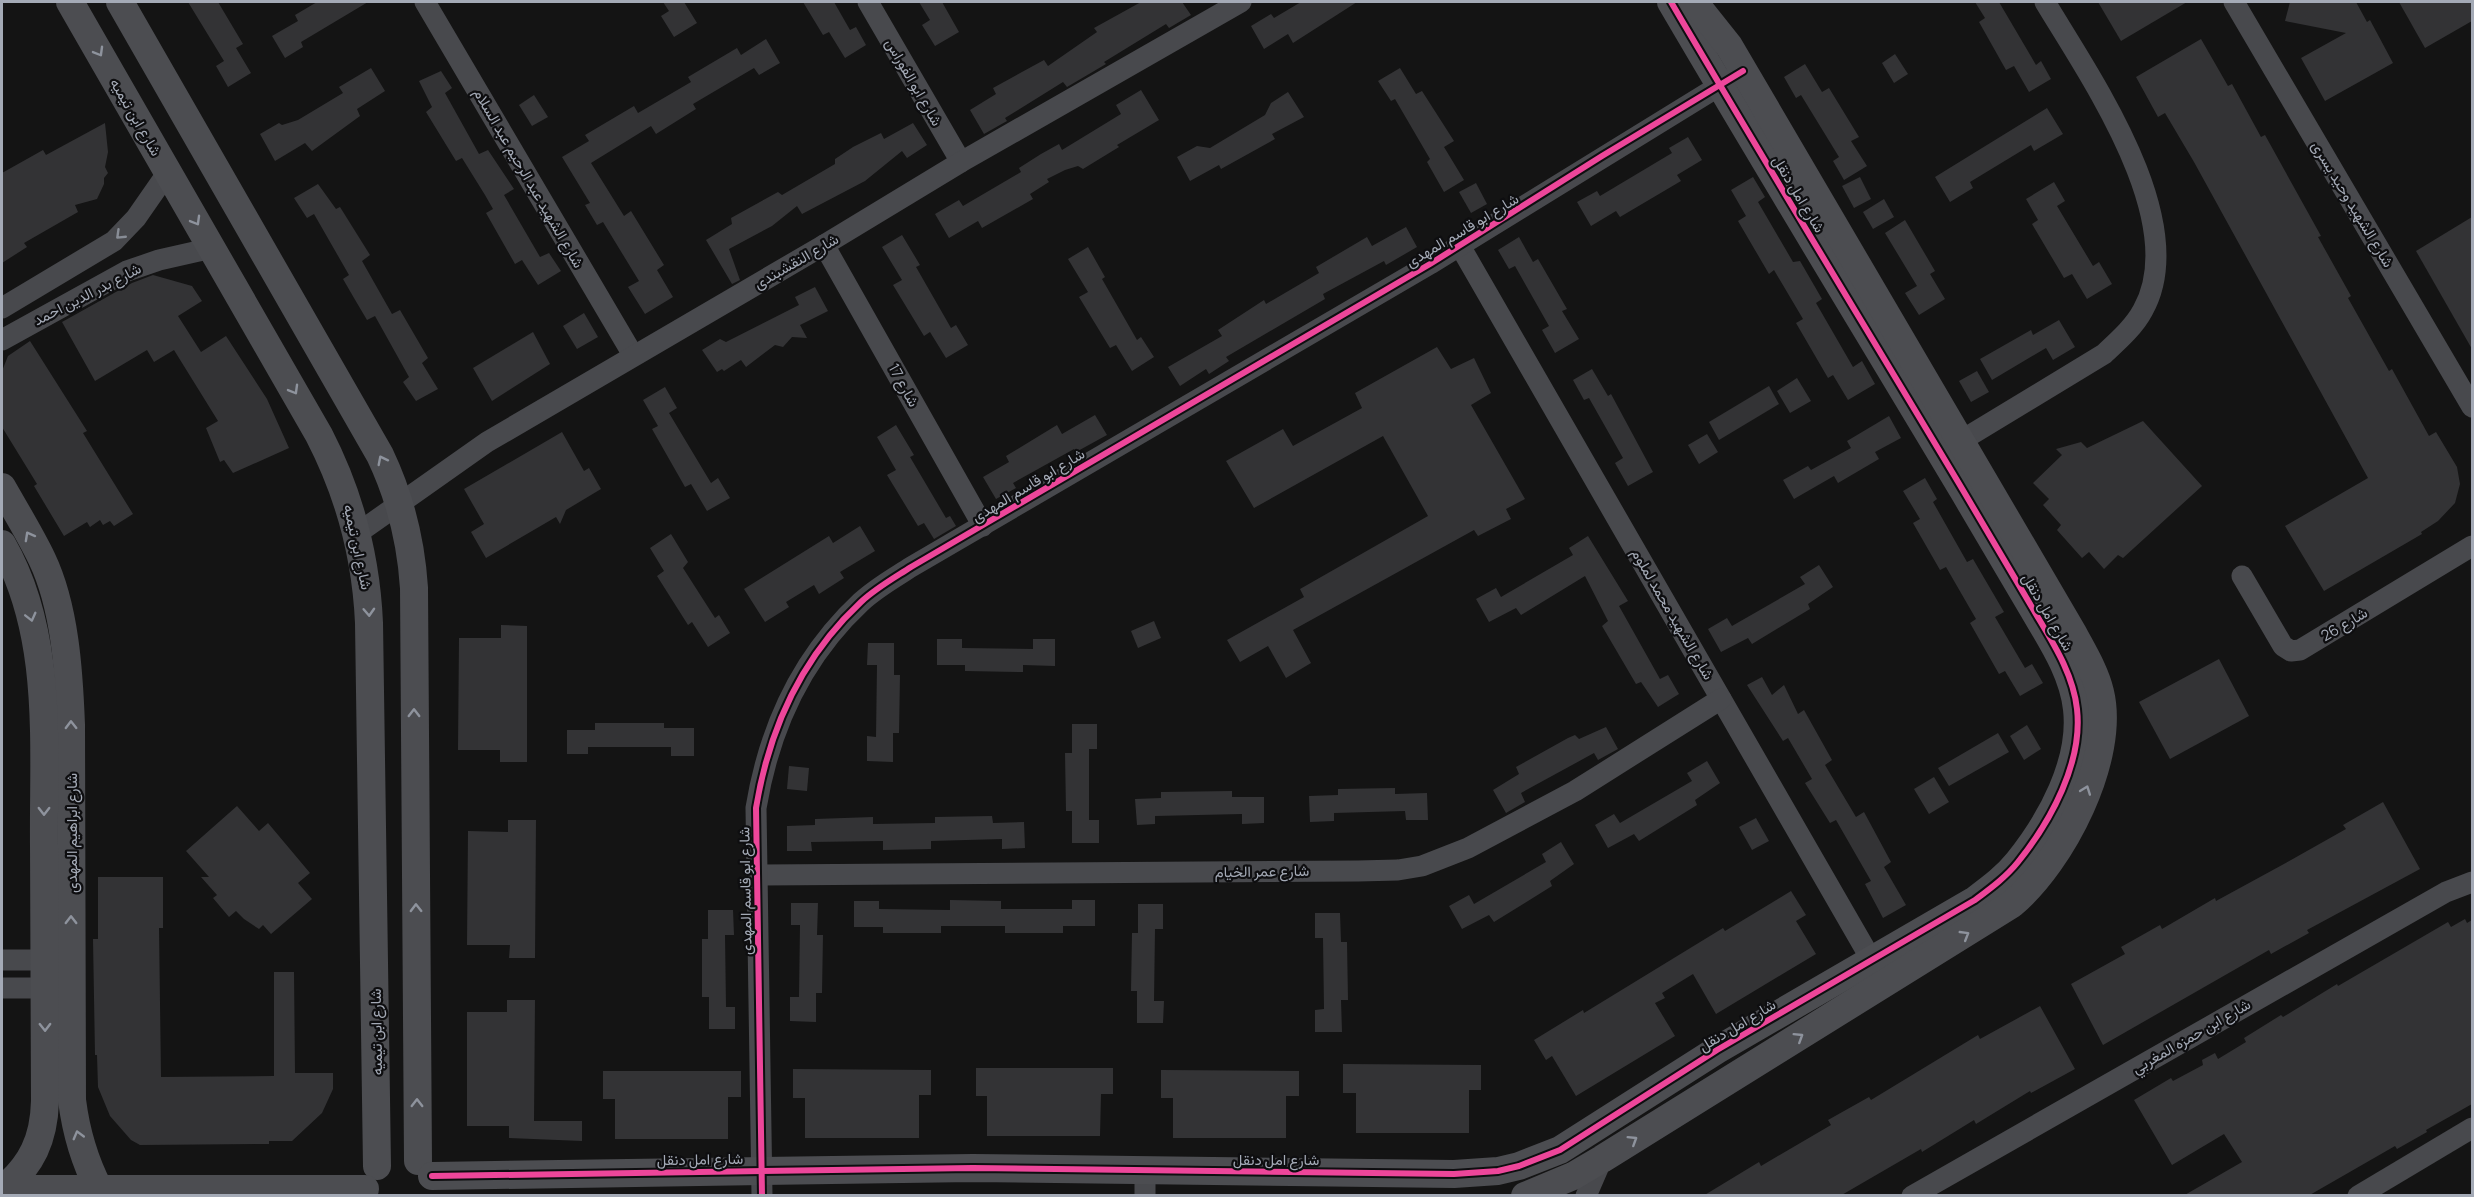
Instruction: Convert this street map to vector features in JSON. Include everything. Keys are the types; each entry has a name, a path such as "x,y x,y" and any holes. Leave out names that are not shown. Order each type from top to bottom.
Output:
{"street":[{"name":"شارع ابن تيميه","path":"70,2 325,445 347,497 358,533 368,592 369,623 369,1183"},
{"path":"120,2 380,455 389,474 408,532 414,588 429,1178"},
{"name":"شارع الشهيد عبد الرحيم عبد السلام","path":"425,2 633,355"},
{"name":"شارع ابو الفوراس","path":"868,2 961,162"},
{"name":"شارع النقشبندى","path":"358,533 487,441 824,245 961,162 1241,2"},
{"name":"شارع امل دنقل","path":"369,1183 384,1161 401,1157 429,1178 761,1183 974,1168 1145,1183 1476,1173 1519,1166 1540,1159 1574,1142 1718,1050 1997,916 2034,884 2050,864 2075,818 2094,767 2102,735 2100,693 2090,667 2073,633 1950,447 1731,78 1671,2"},
{"name":"شارع امل دنقل","path":"1694,2 1729,46 1731,78"},
{"path":"1950,447 2104,354 2119,340 2143,310 2156,272 2154,223 2148,198 2101,97 2045,2"},
{"name":"شارع الشهيد وحيد يسرى","path":"2234,2 2472,407"},
{"name":"شارع ابو قاسم المهدى","path":"761,1183 756,808 765,764 781,717 815,655 846,618 880,586 1460,246 1731,78"},
{"name":"شارع بدر الدين احمد","path":"2,308 114,241 156,193 168,172"},
{"name":"شارع 17","path":"824,245 983,526"},
{"name":"شارع الشهيد محمد لملوم","path":"1460,246 1879,971"},
{"name":"شارع بدر الدين احمد","path":"2,340 127,271 159,260 212,248"},
{"name":"شارع ابراهيم المهدى","path":"2,486 43,560 56,601 65,643 70,686 71,725 58,988 45,1121 32,1159 20,1175 2,1189"},
{"name":"شارع ابراهيم المهدى","path":"2,544 12,561 27,601 42,673 58,960"},
{"name":"شارع 26","path":"2242,576 2283,646 2291,651 2300,650 2472,546"},
{"name":"شارع عمر الخيام","path":"758,875 1358,871 1398,870 1422,866 1468,848 1575,791 1721,699"},
{"name":"شارع ابن حمزه المغربي","path":"1912,1196 2446,892 2472,882"},
{"path":"2,960 58,960"},
{"name":"شارع امل دنقل","path":"1525,1196 1573,1176 1602,1159 1879,971"},
{"path":"2,988 58,988"},
{"name":"شارع ابراهيم المهدى","path":"58,988 74,1118 84,1155 99,1189"},
{"path":"2358,1196 2472,1128"},
{"path":"1586,1196 1602,1159"},
{"path":"2,1189 369,1183"}],"building":[{"path":"188,2 218,2 243,44 236,48 251,73 228,87 216,66 224,61"},
{"path":"317,2 368,2 301,42 303,47 285,58 272,36 298,21 295,15"},
{"path":"663,2 684,2 697,23 674,37 661,16 669,11"},
{"path":"803,2 834,2 850,30 856,27 866,45 845,58 829,32 823,35"},
{"path":"919,2 942,2 959,32 935,46 922,25 930,20"},
{"path":"1141,2 1182,2 1191,15 1169,28 1166,24 1067,87 1063,82 1005,118 1007,121 984,134 970,110 996,94 993,88 1044,60 1048,66 1097,32 1094,28"},
{"path":"1301,2 1357,2 1293,43 1288,34 1264,49 1251,26 1271,14 1274,18"},
{"path":"1975,2 1999,2 2036,65 2041,61 2051,79 2029,92 2014,66 2006,70 1979,22 1985,18"},
{"path":"2098,2 2187,2 2121,41"},
{"path":"2290,2 2356,2 2367,22 2370,20 2393,63 2325,101 2301,58 2346,33 2285,21"},
{"path":"2399,2 2472,2 2472,21 2425,48"},
{"path":"766,39 780,63 759,75 754,68 693,104 696,109 656,134 651,126 591,163 624,216 631,211 664,265 657,270 673,297 645,314 628,287 639,281 603,222 597,225 585,205 590,203 562,157 589,141 585,135 634,106 638,113 691,82 688,77 737,48 741,55"},
{"path":"2201,39 2228,86 2232,84 2261,137 2265,135 2321,236 2318,237 2351,296 2348,298 2389,371 2392,369 2429,436 2436,432 2457,467 2460,484 2455,503 2438,521 2421,532 2422,534 2324,591 2285,526 2368,478 2194,162 2165,113 2158,117 2136,77"},
{"path":"1895,54 1908,74 1894,83 1882,63"},
{"path":"1805,64 1822,92 1829,88 1859,137 1851,141 1867,166 1844,180 1833,161 1839,157 1801,95 1796,98 1784,77"},
{"path":"371,68 385,91 357,109 360,116 312,151 305,143 275,161 260,134 279,123 282,125 298,120 343,93 339,87"},
{"path":"1400,68 1416,94 1422,91 1454,141 1444,147 1464,180 1444,192 1427,162 1430,159 1395,99 1391,101 1378,81"},
{"path":"441,71 452,88 445,93 479,154 488,150 514,189 504,195 540,257 549,253 561,271 538,285 522,260 515,264 486,213 493,209 485,195 462,158 456,161 426,112 432,107 419,81"},
{"path":"1141,90 1159,120 1083,169 1078,166 1047,179 1049,182 1030,194 1033,199 982,228 978,221 949,238 935,214 959,200 963,206 1021,172 1019,168 1059,144 1062,150 1121,114 1116,105"},
{"path":"1288,92 1304,117 1272,134 1275,139 1221,169 1219,165 1190,181 1177,157 1197,146 1210,148 1265,115 1271,103"},
{"path":"534,95 548,117 532,126 519,105"},
{"path":"2047,108 2063,134 2034,151 2031,145 1970,182 1973,188 1950,202 1935,177"},
{"path":"105,123 108,152 105,167 108,173 97,199 75,205 78,212 24,243 27,247 2,263 2,173 43,150 46,155"},
{"path":"913,123 927,145 907,158 902,151 865,181 802,214 797,206 772,226 729,249 740,280 732,284 706,240 732,224 731,218 778,192 782,195 835,164 835,159 853,147 881,133 884,139"},
{"path":"1688,137 1702,160 1677,175 1681,181 1620,217 1616,211 1591,226 1577,202 1597,191 1600,196 1672,153 1669,148"},
{"path":"1753,177 1765,197 1758,202 1793,262 1800,261 1822,299 1816,303 1853,367 1862,361 1875,384 1848,400 1833,375 1828,378 1796,323 1803,319 1774,270 1769,274 1738,221 1746,216 1731,190"},
{"path":"1860,177 1871,199 1854,208 1842,186"},
{"path":"2054,182 2065,201 2057,206 2093,266 2099,262 2112,284 2087,299 2072,274 2064,278 2032,224 2038,220 2026,199"},
{"path":"1476,183 1487,204 1471,213 1459,192"},
{"path":"318,184 336,209 340,207 370,255 362,261 392,314 400,310 428,358 422,363 438,389 416,401 403,382 409,377 375,316 367,320 343,279 349,275 314,214 307,218 294,198"},
{"path":"1884,199 1894,217 1873,229 1863,212"},
{"path":"2472,217 2472,349 2416,251"},
{"path":"1905,220 1935,271 1930,274 1945,299 1919,315 1905,293 1917,286 1885,233"},
{"path":"1406,227 1417,247 1386,265 1384,261 1323,294 1325,299 1226,357 1229,361 1209,374 1206,369 1180,386 1168,367 1222,336 1218,330 1264,300 1266,304 1319,273 1316,267 1367,237 1372,246"},
{"path":"902,235 920,265 916,267 951,328 956,325 968,345 946,358 930,332 924,336 893,285 902,280 882,247"},
{"path":"1519,237 1533,262 1538,259 1567,309 1562,311 1579,339 1555,353 1542,330 1549,326 1515,266 1509,269 1498,250"},
{"path":"1088,247 1105,277 1102,279 1137,340 1141,337 1154,357 1132,371 1116,345 1110,348 1079,297 1088,292 1068,259"},
{"path":"153,275 192,286 202,301 178,316 201,352 226,336 267,399 289,448 233,473 224,460 220,462 206,428 218,421 174,350 154,362 147,350 95,381 62,322 132,283"},
{"path":"815,287 828,311 800,325 807,338 792,337 783,347 775,345 746,367 741,360 724,371 722,369 717,372 702,350 720,339 726,342 799,305 795,297"},
{"path":"584,313 598,337 577,349 563,326"},
{"path":"2059,320 2075,347 2053,360 2046,348 1992,380 1980,359 2031,330 2033,335"},
{"path":"533,332 550,364 492,401 473,368"},
{"path":"30,341 87,431 83,433 133,514 114,526 110,521 103,525 100,520 90,527 87,522 64,536 34,486 37,484 2,427 2,371 8,356"},
{"path":"1437,347 1451,369 1474,358 1491,393 1471,405 1525,499 1506,509 1511,519 1478,536 1474,530 1293,630 1311,663 1286,678 1268,646 1240,662 1227,640 1304,597 1300,589 1428,516 1383,436 1254,508 1226,461 1283,429 1293,446 1362,408 1355,393"},
{"path":"1592,369 1608,396 1611,394 1653,472 1628,486 1615,463 1623,458 1589,398 1584,400 1573,380"},
{"path":"1977,371 1989,392 1971,402 1959,381"},
{"path":"1797,378 1811,401 1790,413 1777,391"},
{"path":"1769,386 1779,404 1719,440 1709,422"},
{"path":"665,387 677,408 669,413 711,483 718,478 730,498 707,511 691,484 685,487 652,429 658,426 643,400"},
{"path":"1095,415 1107,435 1076,452 1074,449 1013,483 1016,488 996,499 983,477 1009,462 1006,456 1057,425 1062,434"},
{"path":"1889,416 1901,438 1875,452 1879,459 1838,483 1834,476 1794,499 1783,480 1808,466 1811,470 1851,448 1847,441"},
{"path":"2143,421 2202,486 2123,558 2118,555 2104,569 2089,552 2082,558 2057,530 2061,525 2043,505 2049,499 2033,483 2062,455 2056,449 2081,442 2087,448"},
{"path":"896,425 914,455 910,457 946,518 950,516 956,526 934,539 924,523 918,526 887,475 896,470 877,437"},
{"path":"562,432 584,471 589,468 601,489 566,510 560,524 556,517 486,558 471,532 484,524 464,489"},
{"path":"1707,434 1718,452 1699,464 1688,445"},
{"path":"1925,478 1937,499 1933,502 1967,562 1973,559 2004,612 1995,617 2025,668 2032,664 2043,683 2020,696 2005,671 1999,674 1970,623 1976,619 1946,567 1940,570 1913,523 1920,519 1903,491"},
{"path":"860,526 875,551 840,572 844,578 819,594 814,585 786,602 789,607 765,622 744,589 829,536 833,543"},
{"path":"671,534 688,562 683,568 715,618 719,615 730,633 708,647 692,622 688,625 657,576 664,571 650,548"},
{"path":"1588,536 1628,601 1619,606 1660,679 1668,675 1679,694 1658,707 1641,682 1636,684 1602,626 1608,621 1585,576 1521,615 1516,608 1489,622 1476,599 1496,588 1501,597 1573,555 1569,548"},
{"path":"1819,565 1833,587 1808,604 1810,609 1752,644 1748,638 1721,652 1708,629 1727,618 1732,626 1805,584 1800,577"},
{"path":"1154,621 1161,638 1138,648 1131,631"},
{"path":"501,625 527,626 527,762 500,762 500,750 458,750 459,638 501,638"},
{"path":"937,639 962,639 962,648 1033,649 1033,639 1055,639 1055,666 1023,665 1023,672 965,671 965,665 937,665"},
{"path":"868,643 894,643 894,675 900,675 899,733 893,733 893,762 867,761 867,736 876,737 877,665 867,665"},
{"path":"2219,659 2249,716 2170,759 2139,702"},
{"path":"1762,677 1772,695 1784,685 1798,714 1804,710 1832,760 1825,765 1856,817 1864,812 1891,862 1884,867 1906,905 1883,918 1865,884 1871,881 1836,820 1830,823 1805,783 1812,779 1788,738 1783,741 1747,685"},
{"path":"595,723 664,723 664,728 694,728 694,756 671,756 671,747 588,747 588,754 567,754 567,730 595,730"},
{"path":"1072,724 1097,724 1097,749 1089,749 1089,820 1099,820 1099,843 1072,843 1072,811 1066,811 1065,753 1072,753"},
{"path":"2027,725 2041,749 2024,760 2010,736"},
{"path":"1606,727 1618,749 1598,760 1594,753 1521,793 1525,802 1506,813 1493,790 1519,774 1516,767 1568,738 1575,735 1579,739"},
{"path":"1998,733 2009,752 1949,786 1938,768"},
{"path":"1707,761 1720,783 1695,800 1697,805 1639,841 1634,834 1608,848 1595,825 1614,814 1620,823 1692,781 1687,773"},
{"path":"789,766 809,768 807,791 787,789"},
{"path":"1934,777 1949,802 1929,814 1914,789"},
{"path":"1395,788 1395,794 1427,793 1428,820 1406,820 1405,811 1334,813 1334,821 1310,822 1309,796 1338,795 1338,789"},
{"path":"1232,791 1232,797 1264,797 1264,823 1242,824 1242,814 1155,816 1155,824 1137,825 1135,799 1161,798 1161,792"},
{"path":"2383,802 2420,869 2307,930 2309,933 2271,954 2269,950 2103,1045 2071,984 2125,954 2121,947 2160,925 2162,929 2215,898 2216,901 2291,860 2346,829 2343,825"},
{"path":"237,806 259,831 268,823 310,873 298,883 312,899 271,934 263,925 259,929 236,911 229,917 213,898 217,895 201,877 209,877 186,851"},
{"path":"992,816 993,823 1024,822 1025,848 1002,849 1002,839 931,841 931,849 883,850 883,841 811,842 812,851 787,851 787,826 815,825 815,819 873,817 873,824 935,823 935,817"},
{"path":"1756,818 1769,841 1752,850 1739,827"},
{"path":"508,820 536,820 535,958 509,958 510,945 467,945 468,831 508,832"},
{"path":"1561,842 1574,864 1550,881 1552,886 1494,922 1489,915 1462,929 1449,906 1469,895 1474,904 1546,862 1542,854"},
{"path":"98,877 163,877 163,928 159,928 161,1077 274,1076 274,972 294,972 295,1073 333,1073 333,1089 322,1113 292,1141 269,1141 269,1144 140,1145 131,1140 110,1116 98,1087 97,1055 95,1055 93,939 98,939"},
{"path":"1791,891 1806,915 1796,921 1816,954 1716,1014 1693,974 1662,993 1665,998 1655,1003 1675,1036 1576,1096 1552,1056 1546,1060 1534,1040 1583,1010 1584,1013 1723,928 1725,931"},
{"path":"950,900 1001,901 1001,909 1072,909 1072,900 1095,900 1095,926 1063,926 1063,933 1005,933 1005,926 941,926 941,933 883,933 883,927 854,927 854,901 879,901 879,909 950,910"},
{"path":"791,903 818,903 817,935 823,935 822,993 816,993 816,1022 790,1021 790,997 799,997 800,925 791,925"},
{"path":"1138,904 1163,904 1163,929 1155,929 1154,1001 1164,1001 1163,1023 1137,1023 1137,991 1131,991 1132,933 1138,933"},
{"path":"708,910 733,910 734,935 725,935 726,1007 735,1007 735,1029 709,1029 709,997 702,997 702,939 708,939"},
{"path":"1315,913 1340,913 1341,942 1347,942 1348,1000 1341,1000 1342,1032 1315,1032 1315,1010 1324,1009 1323,938 1315,938"},
{"path":"2465,919 2467,923 2472,920 2472,1104 2397,1149 2395,1146 2308,1196 2183,1196 2242,1162 2224,1134 2172,1165 2134,1100 2171,1078 2173,1081 2203,1065 2202,1060 2215,1053 2218,1059 2246,1042 2244,1038 2281,1015 2283,1017 2448,922 2451,927"},
{"path":"507,1000 535,1000 534,1121 582,1121 582,1141 509,1138 509,1126 467,1126 467,1012 507,1012"},
{"path":"2040,1006 2075,1069 2031,1093 2030,1091 1976,1124 1974,1120 1922,1152 1921,1149 1840,1196 1703,1196 1759,1162 1761,1166 1831,1125 1828,1120 1869,1097 1871,1100 1978,1035 1980,1039"},
{"path":"1343,1064 1481,1065 1481,1090 1469,1090 1469,1133 1356,1133 1356,1093 1343,1093"},
{"path":"976,1068 1113,1068 1113,1094 1101,1094 1100,1136 987,1136 987,1096 976,1096"},
{"path":"793,1069 931,1070 931,1095 919,1095 919,1138 805,1138 805,1098 793,1098"},
{"path":"1161,1070 1299,1071 1299,1096 1286,1096 1286,1138 1173,1138 1173,1098 1161,1098"},
{"path":"603,1071 741,1071 741,1097 728,1097 728,1139 615,1139 615,1099 603,1099"}],"cycle path":[{"path":"432,1176 973,1168 1454,1174 1498,1171 1519,1166 1560,1150 1717,1050 1975,900 2003,877 2018,862 2042,828 2053,810 2070,770 2078,729 2075,695 2071,682 2047,632 1671,2"},
{"path":"762,1196 756,808 770,750 791,696 805,671 840,623 867,597 911,567 1430,264 1743,71"}]}
